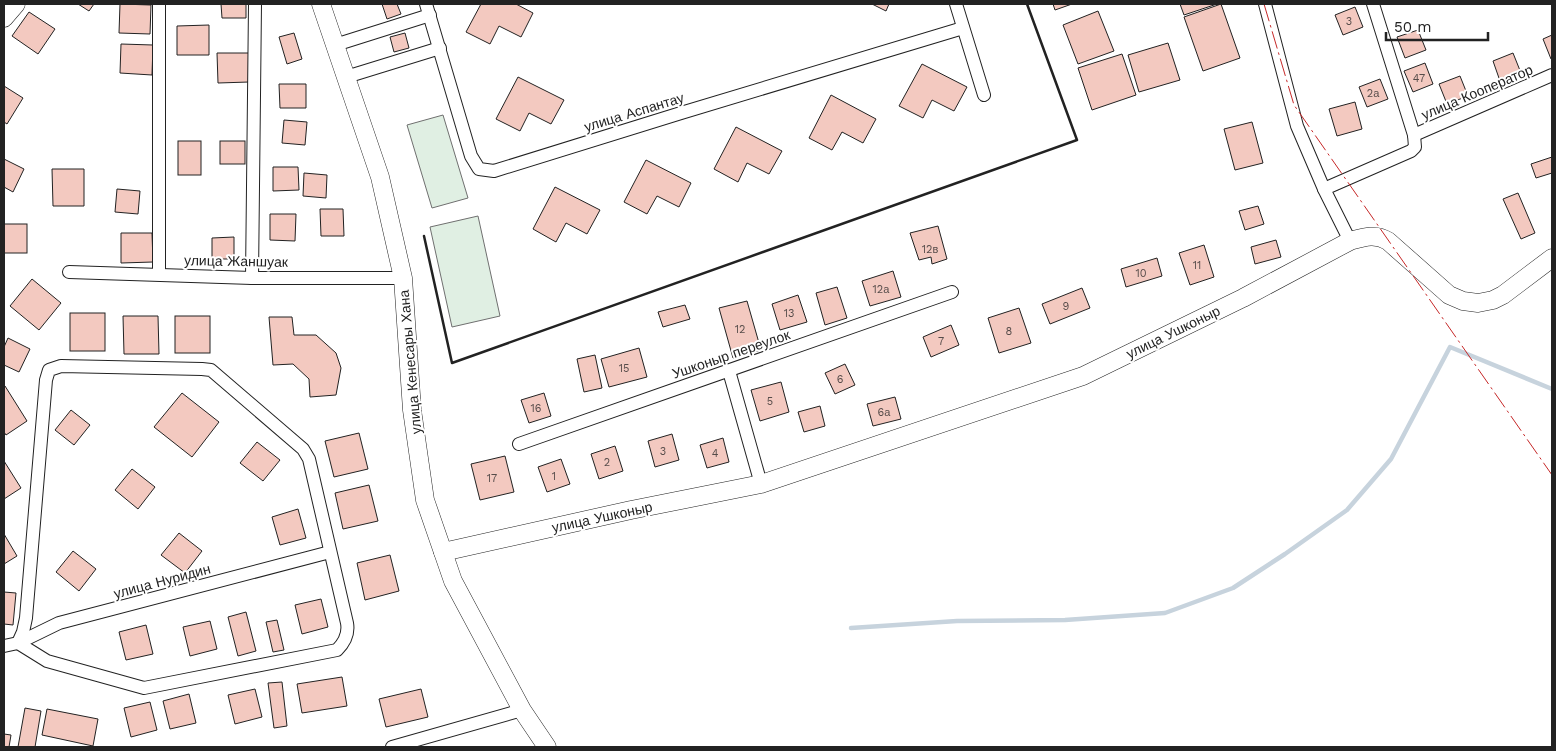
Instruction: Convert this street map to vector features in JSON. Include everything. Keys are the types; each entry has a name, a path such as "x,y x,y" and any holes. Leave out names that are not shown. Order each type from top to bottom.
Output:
{"street":[{"path":"4,18 16,4"},
{"path":"159,4 159,274"},
{"path":"252,278 255,4"},
{"name":"улица Кенесары Хана","path":"321,4 380,177 403,278 415,428 425,500 453,581 522,710 546,747"},
{"path":"956,4 984,95"},
{"path":"1266,4 1297,126 1324,189 1350,241"},
{"name":"улица Кооператор","path":"1324,189 1411,151 1415,147 1414,135 1373,4"},
{"path":"335,45 428,10"},
{"name":"улица Аспантау","path":"428,10 471,156 479,169 494,171 964,28"},
{"path":"346,78 440,48"},
{"name":"улица Кооператор","path":"1414,135 1552,75"},
{"name":"улица Ушконыр","path":"443,552 593,518 761,484 1083,376 1243,298 1350,241 1368,236 1381,236 1388,241 1449,295 1463,301 1478,303 1493,300 1503,295 1552,258"},
{"name":"улица Жаншуак","path":"69,272 252,278 403,278"},
{"name":"Ушконыр переулок","path":"520,444 952,292"},
{"path":"62,366 211,370 303,449 309,458 348,631 343,644 338,650 144,688 47,661 18,643 26,618 46,380 49,370 62,366"},
{"path":"729,371 761,484"},
{"name":"улица Нуридин","path":"4,646 18,643 59,623 330,552"},
{"path":"392,747 522,710"}],"green space":[{"path":"443,115 468,198 432,208 407,125"},
{"path":"478,216 500,316 452,327 430,227"}],"building":[{"path":"78,4 94,4 89,11"},
{"path":"120,4 151,5 150,34 119,33"},
{"path":"221,4 246,4 246,18 222,18"},
{"path":"382,4 397,4 401,14 387,19"},
{"path":"481,4 516,4 533,13 521,37 499,26 490,44 466,32"},
{"path":"872,4 889,4 886,11"},
{"path":"1053,4 1072,4 1055,10"},
{"path":"1180,4 1217,4 1184,15"},
{"path":"1221,4 1240,58 1203,71 1184,17"},
{"path":"1355,7 1363,27 1343,35 1335,15"},
{"path":"1098,11 1114,51 1078,64 1063,25"},
{"path":"29,12 55,29 38,54 12,36"},
{"path":"209,25 209,55 177,55 177,26"},
{"path":"1418,30 1426,50 1405,58 1397,37"},
{"path":"294,33 302,59 287,64 279,37"},
{"path":"405,33 409,48 394,52 390,37"},
{"path":"1552,35 1552,59 1551,59 1543,39"},
{"path":"1168,43 1180,80 1139,92 1128,55"},
{"path":"121,44 153,45 152,75 120,73"},
{"path":"217,53 249,53 249,82 218,83"},
{"path":"1513,53 1521,73 1500,81 1493,61"},
{"path":"1122,54 1136,95 1092,110 1078,68"},
{"path":"1425,63 1433,84 1413,92 1404,71"},
{"path":"922,64 967,87 954,111 932,100 923,118 899,106"},
{"path":"1460,76 1468,96 1447,104 1439,84"},
{"path":"518,77 564,100 551,124 529,113 520,131 496,119"},
{"path":"1380,79 1388,99 1367,107 1359,87"},
{"path":"279,84 306,84 306,108 280,108"},
{"path":"4,86 23,98 7,124 4,122"},
{"path":"831,95 876,119 863,143 842,132 832,150 809,138"},
{"path":"1355,102 1362,129 1337,136 1329,109"},
{"path":"284,120 307,122 305,145 282,143"},
{"path":"1252,122 1263,163 1235,170 1224,129"},
{"path":"736,127 782,151 769,174 747,163 738,182 714,169"},
{"path":"178,141 201,141 201,175 178,175"},
{"path":"220,141 245,141 245,164 220,164"},
{"path":"1552,157 1552,173 1536,178 1531,164"},
{"path":"4,159 24,169 13,192 4,187"},
{"path":"646,160 691,183 679,207 657,196 647,214 624,202"},
{"path":"273,167 298,167 299,190 273,191"},
{"path":"52,169 84,169 84,206 53,206"},
{"path":"304,173 327,175 326,198 303,196"},
{"path":"555,187 600,210 587,234 566,223 556,242 533,229"},
{"path":"117,189 140,191 138,214 115,212"},
{"path":"1518,193 1535,233 1521,239 1503,199"},
{"path":"1258,206 1264,224 1245,230 1239,211"},
{"path":"320,209 343,209 344,236 321,236"},
{"path":"270,214 296,214 295,241 270,240"},
{"path":"4,224 27,224 27,253 4,253"},
{"path":"938,226 947,259 932,264 931,257 919,260 910,233"},
{"path":"121,233 152,233 153,262 121,263"},
{"path":"234,237 234,259 212,259 212,238"},
{"path":"1276,240 1281,257 1255,264 1251,247"},
{"path":"1204,245 1214,277 1190,285 1179,253"},
{"path":"1157,258 1162,276 1126,287 1121,269"},
{"path":"893,271 901,297 870,306 862,281"},
{"path":"32,279 61,303 39,330 10,306"},
{"path":"837,287 847,318 825,325 816,293"},
{"path":"1082,288 1090,308 1050,324 1042,304"},
{"path":"798,295 807,322 780,330 772,304"},
{"path":"747,301 761,350 733,358 719,308"},
{"path":"685,305 690,319 663,327 658,312"},
{"path":"1019,308 1031,343 999,353 988,318"},
{"path":"70,313 105,313 105,351 70,351"},
{"path":"123,316 158,316 159,354 124,354"},
{"path":"175,316 210,316 210,353 175,353"},
{"path":"269,317 292,317 294,335 316,335 336,353 341,368 336,395 310,397 309,379 293,364 273,365"},
{"path":"951,325 959,345 931,357 923,337"},
{"path":"8,338 30,349 19,372 4,365 4,347"},
{"path":"639,348 647,377 609,387 601,359"},
{"path":"595,355 602,388 584,392 577,359"},
{"path":"845,364 855,385 835,394 825,373"},
{"path":"781,382 789,412 760,421 751,390"},
{"path":"5,386 27,421 6,435 4,432"},
{"path":"182,393 219,422 192,457 154,427"},
{"path":"544,393 551,416 529,423 521,400"},
{"path":"895,397 901,419 873,426 867,404"},
{"path":"820,406 825,426 804,432 798,412"},
{"path":"71,410 90,425 74,445 55,430"},
{"path":"359,433 368,469 334,477 325,441"},
{"path":"672,434 679,460 655,467 648,441"},
{"path":"723,438 729,462 707,468 700,445"},
{"path":"257,442 280,460 263,481 240,463"},
{"path":"615,446 623,471 599,479 591,454"},
{"path":"505,456 514,492 480,500 471,464"},
{"path":"561,459 570,484 547,492 538,467"},
{"path":"4,461 21,488 4,499"},
{"path":"132,469 155,487 138,509 115,490"},
{"path":"369,485 378,521 343,529 335,493"},
{"path":"298,509 306,538 280,545 272,517"},
{"path":"179,533 202,551 185,573 161,555"},
{"path":"4,534 17,556 4,564"},
{"path":"73,551 96,569 79,591 56,572"},
{"path":"390,555 399,591 365,600 357,563"},
{"path":"4,592 16,593 13,625 4,624"},
{"path":"321,599 328,627 302,634 295,605"},
{"path":"246,612 256,651 238,656 228,617"},
{"path":"277,620 284,650 273,652 266,622"},
{"path":"210,621 217,649 190,656 183,627"},
{"path":"146,625 153,654 126,660 119,632"},
{"path":"342,677 347,706 302,713 297,684"},
{"path":"282,682 287,726 274,728 268,683"},
{"path":"255,689 262,717 235,724 228,695"},
{"path":"421,689 428,717 386,727 379,699"},
{"path":"189,694 196,723 170,729 163,701"},
{"path":"150,702 157,730 131,737 124,708"},
{"path":"25,708 41,711 35,747 18,747"},
{"path":"47,709 98,719 93,746 42,735"},
{"path":"4,734 11,735 9,747 4,747"}],"waterway":[{"path":"851,628 957,621 1065,620 1165,613 1233,588 1347,510 1391,459 1450,347 1552,389"}],"wall":[{"path":"424,236 452,363 1077,140 1027,4"}],"power":[{"path":"1264,4 1294,105 1552,475"}]}
